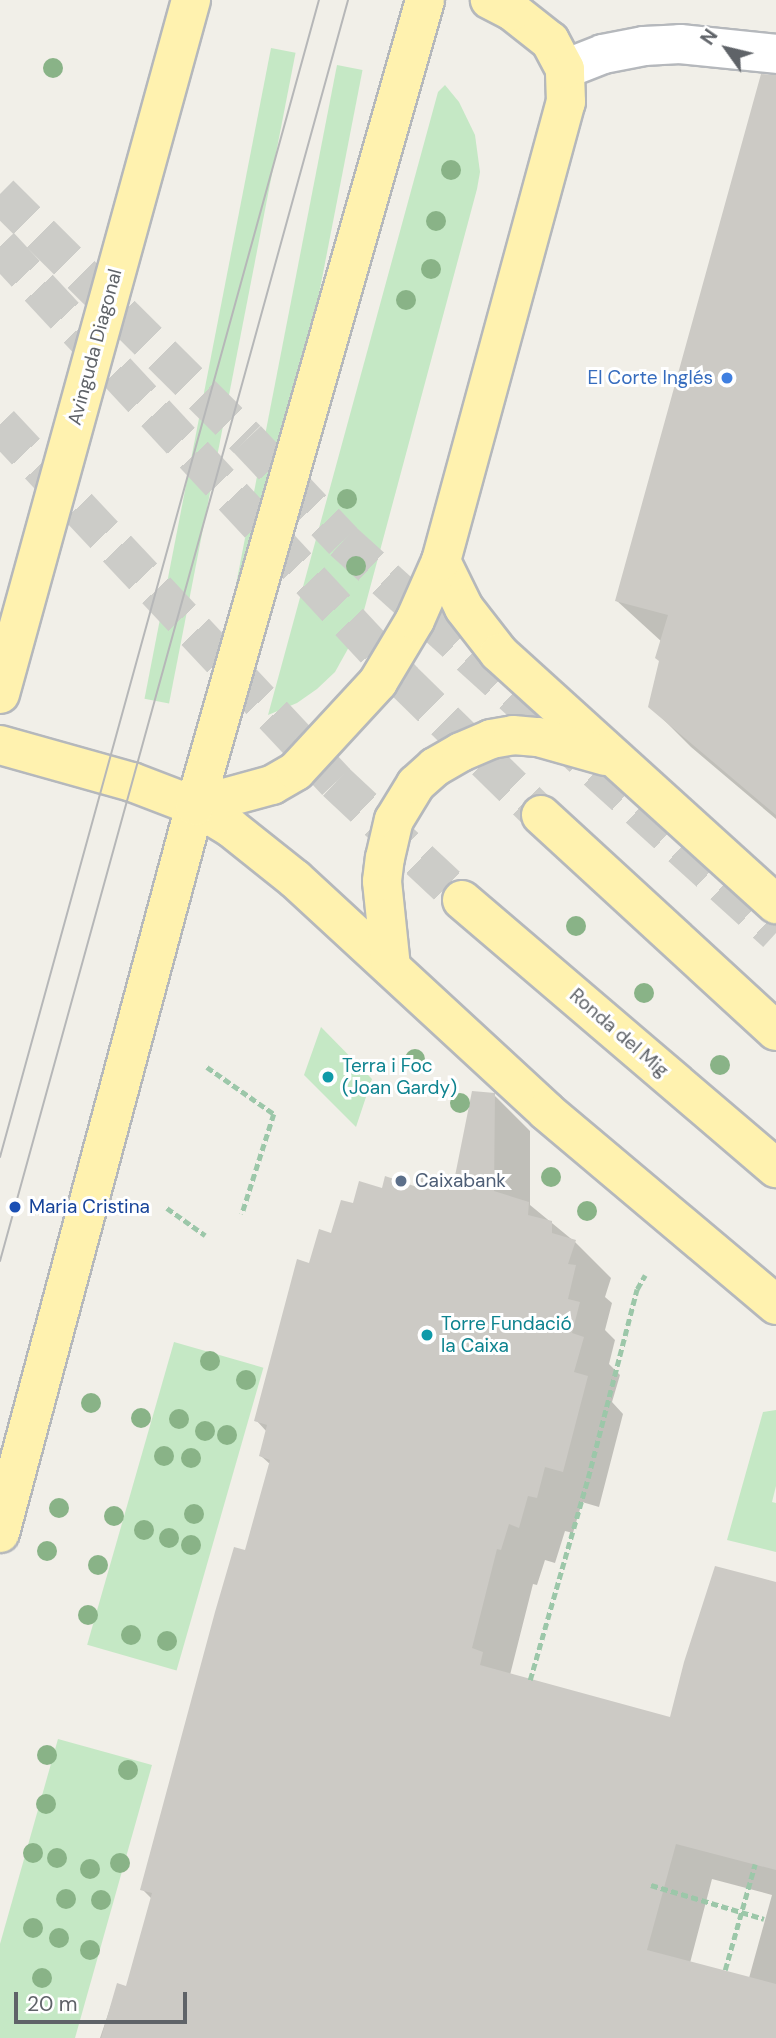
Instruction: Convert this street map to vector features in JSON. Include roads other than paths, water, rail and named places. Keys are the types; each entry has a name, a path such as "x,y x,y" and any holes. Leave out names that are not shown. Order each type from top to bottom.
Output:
{"main road":[{"name":"Avinguda Diagonal","path":"0,694 191,0"},
{"path":"0,1533 92,1202 195,806 425,0"},
{"path":"195,806 272,785 296,771 378,682 415,620 441,561 566,102 565,69 550,41 512,11 490,0"},
{"path":"441,561 464,608 499,653 776,904"},
{"path":"391,967 382,881 385,858 394,820 402,805 416,784 435,767 491,739 513,735 538,737 589,750 622,765"},
{"path":"0,745 121,779 195,806 274,859 546,1111 776,1305"},
{"path":"541,815 776,1031"},
{"name":"Ronda del Mig","path":"462,900 776,1168"}],"street":[{"path":"565,69 603,54 668,44 776,54"}],"tunnel":[{"path":"0,194 247,439 343,541 776,933"},
{"path":"0,246 404,681 541,815"},
{"path":"0,424 336,782 462,900"}],"tram line":[{"path":"0,1157 319,0"},
{"path":"0,1261 348,0"}],"place":[{"name":"El Corte Inglés","path":"727,378"},
{"name":"Terra i Foc (Joan Gardy)","path":"328,1077"},
{"name":"Caixabank","path":"401,1181"},
{"name":"Maria Cristina","path":"15,1207"},
{"name":"Torre Fundació la Caixa","path":"427,1335"}]}
